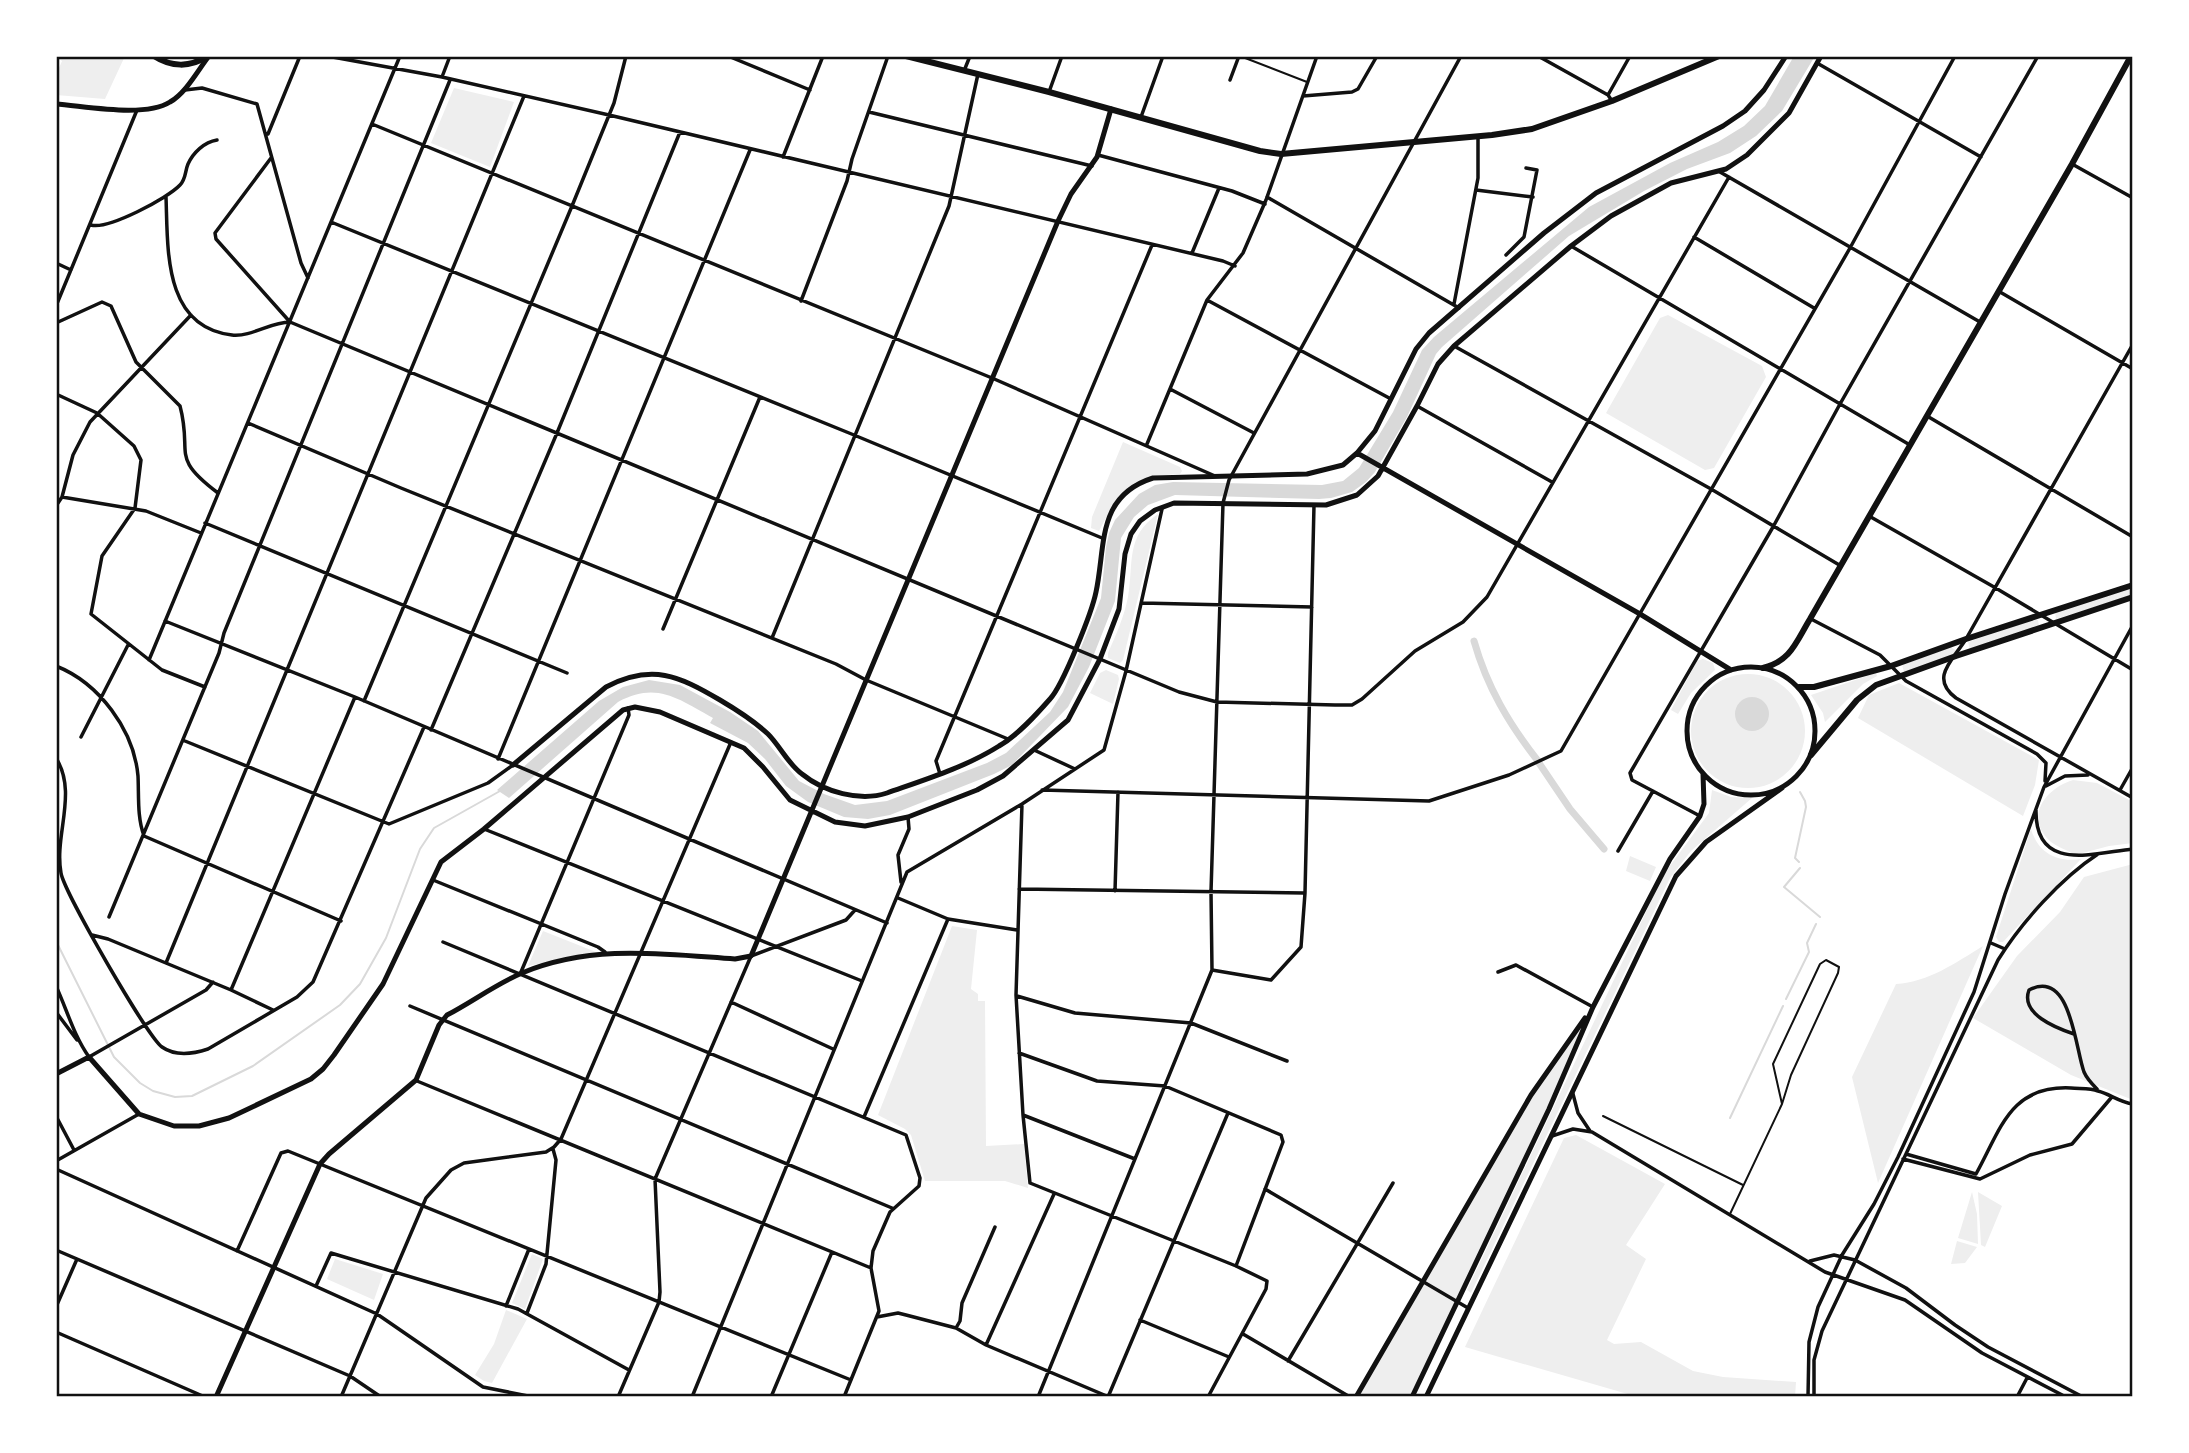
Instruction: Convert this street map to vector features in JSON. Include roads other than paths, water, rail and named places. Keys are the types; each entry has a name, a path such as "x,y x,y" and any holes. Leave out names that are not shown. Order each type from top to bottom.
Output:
{"main road":[{"path":"154,56 164,62 184,65 208,56"},
{"path":"56,104 137,110 164,105 181,92 208,56"},
{"path":"906,56 1049,92 1260,151 1281,154 1478,137 1532,129 1719,56"},
{"path":"513,765 606,687 633,677 657,674 669,675 692,684 743,714 774,740 799,772 820,787 853,796 869,797 940,774 992,750 1009,739 1051,698 1077,650 1096,594 1106,525 1115,507 1134,485 1153,478 1294,475 1321,472 1343,465 1357,453 1375,430 1424,337 1456,306 1596,194 1723,126 1745,111 1764,90 1786,56"},
{"path":"56,1074 89,1057 139,1114 174,1126 199,1126 245,1112 318,1074 383,984 441,862 484,829 539,776 616,714 628,708 642,707 660,712 731,741 752,755 790,800 835,822 854,826 878,825 908,817 986,786 1003,776 1068,720 1099,659 1119,609 1127,542 1140,521 1163,506 1186,502 1314,505 1338,503 1357,495 1373,483 1418,406 1438,364 1454,346 1571,246 1611,216 1678,180 1718,171 1736,164 1748,155 1784,119 1821,56"},
{"path":"1782,788 1766,794 1737,793 1716,785 1703,774 1689,748 1688,719 1700,692 1710,682 1731,670 1777,665 1787,658 2131,56"},
{"path":"216,1397 320,1164 416,1080 443,1020 521,974 563,960 605,953 734,959 751,956 1058,221 1071,194 1098,155 1111,109"},
{"path":"1357,453 1640,614 1731,670"},
{"path":"1799,687 1812,687 1891,666 2133,585"},
{"path":"1426,1397 1676,876 1696,852 1794,779 1864,693 1876,685 2133,597"},
{"path":"1763,668 1787,678 1799,687 1814,715 1816,729 1811,755"},
{"path":"1412,1397 1549,1109 1593,1007 1670,859 1700,816 1704,804 1703,774"},
{"path":"1356,1397 1531,1095 1593,1007"}],"street":[{"path":"267,136 300,56"},
{"path":"327,56 451,79 609,115 1192,253 1235,266"},
{"path":"149,660 400,56"},
{"path":"442,78 450,56"},
{"path":"364,701 609,115 626,56"},
{"path":"728,56 810,90"},
{"path":"783,157 823,56"},
{"path":"801,301 888,56"},
{"path":"964,71 970,56"},
{"path":"1049,92 1062,56"},
{"path":"1141,117 1163,56"},
{"path":"1230,80 1239,56"},
{"path":"1147,444 1208,300 1243,253 1265,204 1317,56"},
{"path":"1303,96 1352,92 1358,89 1377,56"},
{"path":"1038,1397 1212,970 1211,892 1224,494 1254,433 1461,56"},
{"path":"1538,56 1610,98 1630,56"},
{"path":"1042,790 1429,801 1509,775 1553,755 1566,744 1850,248 1955,56"},
{"path":"1700,816 1630,777 2038,56"},
{"path":"1816,63 1981,157"},
{"path":"195,74 196,81 202,88"},
{"path":"772,638 953,197 978,74"},
{"path":"109,917 184,740 260,544 451,79"},
{"path":"181,92 202,88 257,104 301,263 309,278"},
{"path":"166,963 524,96"},
{"path":"56,306 137,110"},
{"path":"869,112 1092,166"},
{"path":"372,124 992,378 1217,476"},
{"path":"431,730 557,433 680,132"},
{"path":"1267,197 1456,306 1476,190 1478,137"},
{"path":"90,225 103,226 166,197 182,182 187,166 197,151 210,141 217,140"},
{"path":"498,759 750,150"},
{"path":"1098,155 1219,188 1265,204"},
{"path":"272,157 218,228 216,239 290,322"},
{"path":"2071,164 2133,198"},
{"path":"1506,255 1524,237 1537,170 1526,168"},
{"path":"1718,171 1980,322"},
{"path":"166,197 173,285 191,315 210,329 233,335 279,322 290,322 1179,692 1217,702 1352,705 1415,652 1463,622 1487,597 1729,177"},
{"path":"1192,253 1219,188"},
{"path":"1476,190 1533,197"},
{"path":"331,222 1102,538"},
{"path":"1694,237 1814,308"},
{"path":"940,774 936,761 1152,245"},
{"path":"1571,246 1910,445"},
{"path":"56,263 71,270"},
{"path":"1998,291 2133,369"},
{"path":"1208,300 1392,399"},
{"path":"56,323 102,302 111,306 134,358 180,406 186,463 218,493"},
{"path":"56,506 62,497 73,455 97,414 191,315"},
{"path":"2133,344 1943,677 1944,687 1949,693 2133,798"},
{"path":"1454,346 1710,489 1841,566"},
{"path":"1170,389 1254,433"},
{"path":"56,394 97,414 126,438 139,454 141,467 135,508 102,556 91,614 168,674 205,687"},
{"path":"663,629 760,397"},
{"path":"1418,406 1552,482"},
{"path":"1927,416 2133,537"},
{"path":"247,423 772,638 1009,739"},
{"path":"62,497 135,508 201,533"},
{"path":"1212,970 1266,980 1275,977 1301,947 1305,893 1314,505"},
{"path":"901,884 911,867 1022,804 1104,750 1126,671 1163,506"},
{"path":"1869,516 1994,586 2133,670"},
{"path":"205,523 567,673"},
{"path":"1142,603 1312,607"},
{"path":"1810,619 1880,655 1900,676 2037,754 2046,763 2044,787"},
{"path":"165,621 355,697 887,923"},
{"path":"1808,1397 1809,1342 1818,1307 1842,1255 1874,1205 1898,1157 1903,1155 1973,992 2044,787 2133,625"},
{"path":"80,737 128,645"},
{"path":"56,666 76,676 120,721 137,766 139,819 144,836 341,920"},
{"path":"231,990 355,697"},
{"path":"521,974 629,715 628,708"},
{"path":"56,758 63,772 66,790 60,860 61,876 69,895 145,1026 163,1048 177,1053 195,1053 208,1049 298,997 313,982 424,727"},
{"path":"184,740 383,823 396,823 488,783 513,765"},
{"path":"341,1397 421,1206 451,1170 464,1163 545,1152 561,1139 731,741"},
{"path":"1034,750 1075,769"},
{"path":"2120,790 2133,767"},
{"path":"2044,787 2065,776 2091,775"},
{"path":"1618,851 1653,791"},
{"path":"1115,891 1118,792"},
{"path":"1022,804 1016,996 1030,1183 1267,1281 1266,1289 1208,1397"},
{"path":"2036,806 2038,831 2056,851 2072,856 2133,849"},
{"path":"692,1397 898,898 901,884 898,855 909,829 908,817"},
{"path":"484,829 862,981"},
{"path":"1814,1397 1814,1360 1818,1341 1980,995 2005,949 2053,893 2083,863 2098,854"},
{"path":"432,879 598,947 605,953"},
{"path":"1019,889 1305,893"},
{"path":"898,898 948,919 1017,930"},
{"path":"625,1397 618,1396 659,1302 655,1179 751,956 846,920 855,911"},
{"path":"864,1117 948,919"},
{"path":"92,935 213,982 273,1010"},
{"path":"443,942 903,1132 908,1138 920,1182 916,1190 887,1216 873,1251 871,1268 878,1306 877,1317 844,1397"},
{"path":"1991,943 2005,949"},
{"path":"1498,972 1516,965 1593,1007"},
{"path":"56,1012 89,1057 206,990 213,982"},
{"path":"56,986 78,1042"},
{"path":"2074,1034 2052,1025 2031,1009 2027,1001 2029,990 2039,986 2057,992 2067,1010 2074,1034 2084,1072 2098,1091"},
{"path":"1016,996 1026,996 1075,1013 1191,1023 1287,1061"},
{"path":"731,1002 834,1049"},
{"path":"410,1006 893,1209"},
{"path":"1019,1053 1097,1081 1166,1086 1280,1135 1283,1142 1236,1266"},
{"path":"416,1080 871,1268"},
{"path":"1975,1177 2010,1113 2022,1099 2039,1090 2051,1088 2098,1091 2133,1104"},
{"path":"1573,1089 1578,1113 1592,1132"},
{"path":"1903,1155 1975,1177 1986,1177 2030,1155 2072,1144 2111,1098"},
{"path":"877,1317 906,1315 957,1328 986,1345 1108,1397 1228,1113"},
{"path":"56,1161 139,1114"},
{"path":"1023,1115 1135,1159"},
{"path":"56,1116 74,1150"},
{"path":"1551,1136 1573,1129 1592,1132 1832,1275 1905,1300 1954,1336 2066,1397"},
{"path":"527,1313 546,1264 556,1160 552,1148"},
{"path":"237,1251 281,1153 288,1151 851,1380"},
{"path":"56,1169 377,1314 482,1387 533,1397"},
{"path":"1288,1360 1393,1183"},
{"path":"1265,1189 1468,1308"},
{"path":"986,1345 1054,1194"},
{"path":"957,1328 962,1303 995,1227"},
{"path":"506,1306 529,1248"},
{"path":"56,1250 350,1376 381,1397"},
{"path":"316,1286 331,1252 527,1313 629,1370"},
{"path":"771,1397 832,1252"},
{"path":"1808,1261 1842,1255 1855,1260 1906,1288 1988,1347 2083,1397"},
{"path":"56,1307 77,1259"},
{"path":"1140,1320 1229,1357"},
{"path":"56,1332 205,1397"},
{"path":"1242,1334 1350,1397"},
{"path":"2017,1397 2027,1378"}],"lane":[{"path":"1239,56 1307,82"},
{"path":"1729,1214 1782,1104 1791,1076 1838,973 1839,967 1826,960 1820,964 1773,1064 1772,1070 1782,1104"},
{"path":"1603,1116 1744,1185"}],"waterway":[{"path":"1474,641 1485,674 1500,704 1538,761"},
{"path":"1539,763 1570,809 1604,849"},
{"path":"56,941 114,1057 140,1083 153,1091 175,1097 192,1096 253,1066 340,1005 360,984 386,938 420,849 434,828 500,791"},
{"path":"1799,862 1795,858 1806,807 1800,792"},
{"path":"1800,868 1784,887 1820,917"},
{"path":"1786,999 1809,952 1807,943 1816,924"},
{"path":"1730,1118 1783,1006"}]}
